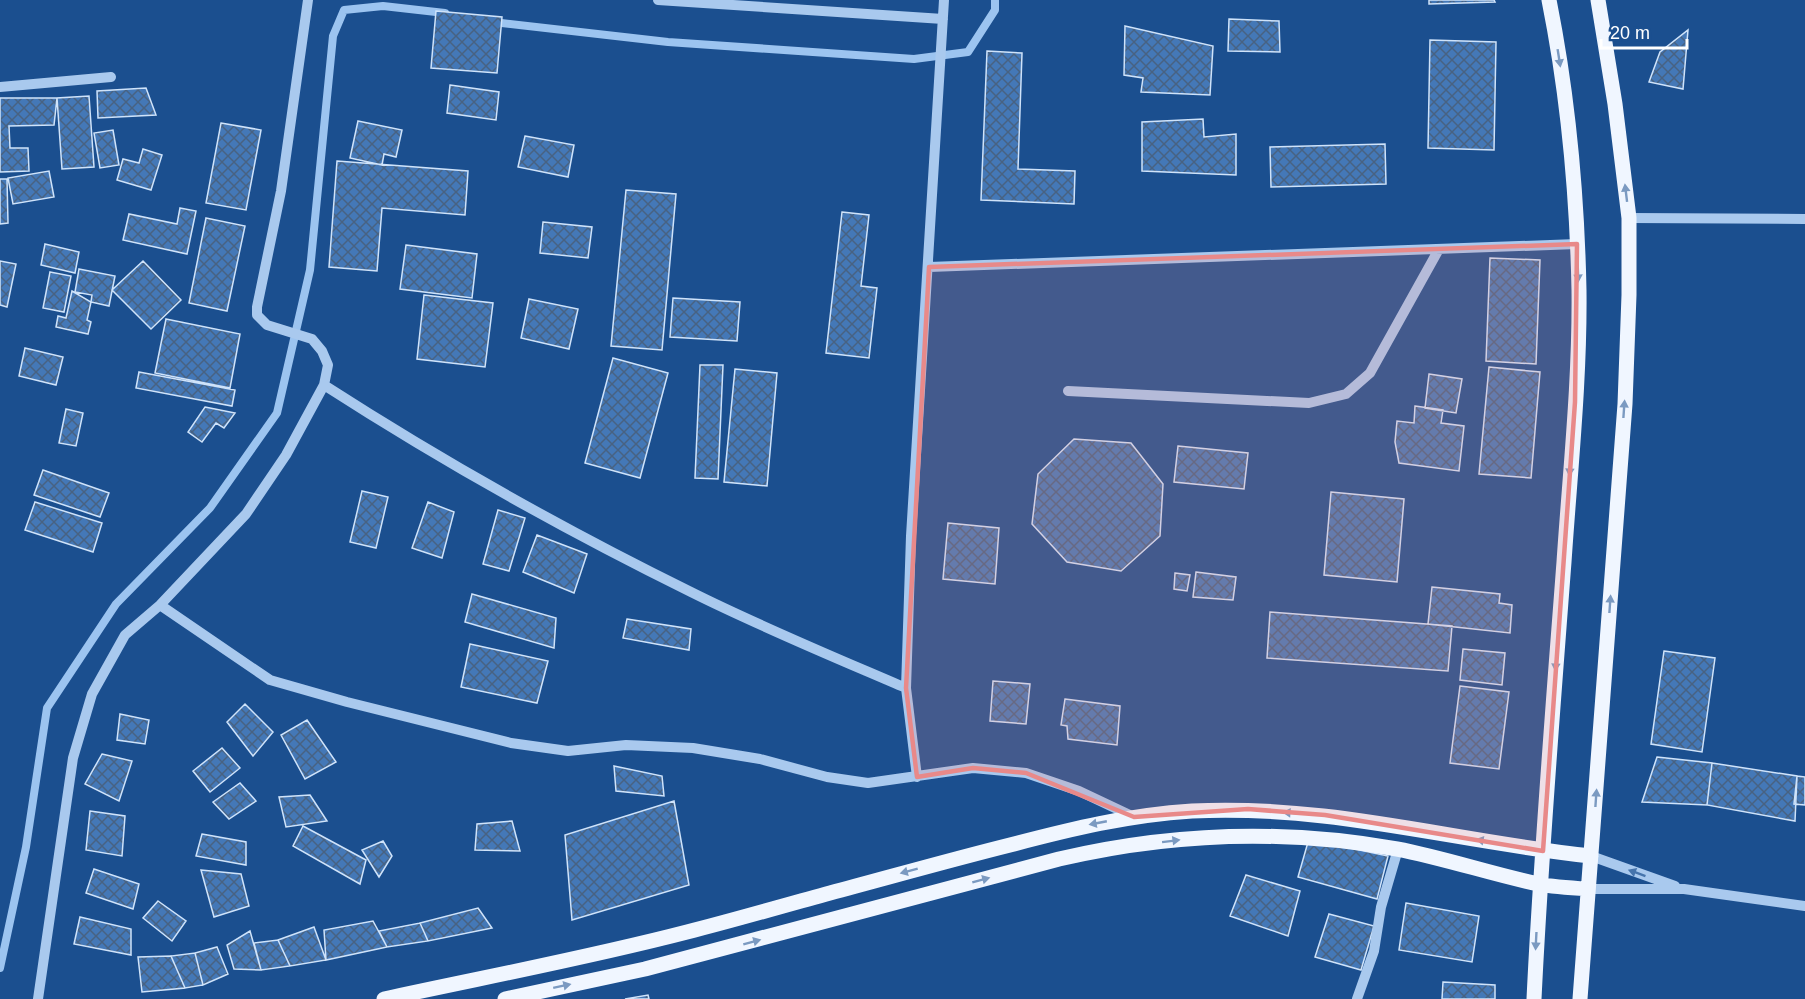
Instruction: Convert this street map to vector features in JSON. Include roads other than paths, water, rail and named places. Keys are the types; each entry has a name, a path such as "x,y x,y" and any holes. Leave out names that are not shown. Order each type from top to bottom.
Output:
{"main road":[{"path":"1533,999 1539,884 1575,402 1579,292 1576,201 1568,120 1549,0"},
{"path":"1580,999 1625,404 1629,295 1629,218 1615,104 1598,0"},
{"path":"384,999 689,932 915,869 1095,823 1134,817 1190,811 1248,809 1325,815 1543,851 1591,856"},
{"path":"505,999 668,963 1100,850 1190,839 1249,835 1324,839 1398,849 1539,884 1588,890"}],"street":[{"path":"38,999 73,758 92,694 124,635 160,605 246,514 285,455 324,385 327,365 322,351 312,339 267,325 257,315 281,190 308,0"},
{"path":"658,0 943,19"},
{"path":"917,777 906,688 911,536 944,0"},
{"path":"0,87 111,77"},
{"path":"1629,218 1805,219"},
{"path":"929,267 1577,244"},
{"path":"1068,391 1309,403 1346,394 1370,373 1439,249"},
{"path":"324,385 394,431 571,532 693,593 906,688"},
{"path":"160,605 270,680 347,702 511,743 568,751 626,745 693,748 760,759 827,777 868,783 973,768 1026,773 1079,791 1134,817"},
{"path":"1357,999 1374,951 1382,907 1398,849"},
{"path":"1591,856 1683,889"},
{"path":"1588,890 1683,889 1805,906"}],"waterway":[{"path":"493,22 668,42 914,59 968,52 995,10 995,0"},
{"path":"0,968 26,847 47,708 116,604 210,508 277,413 310,270 333,36 344,10 383,6 445,13"}]}
